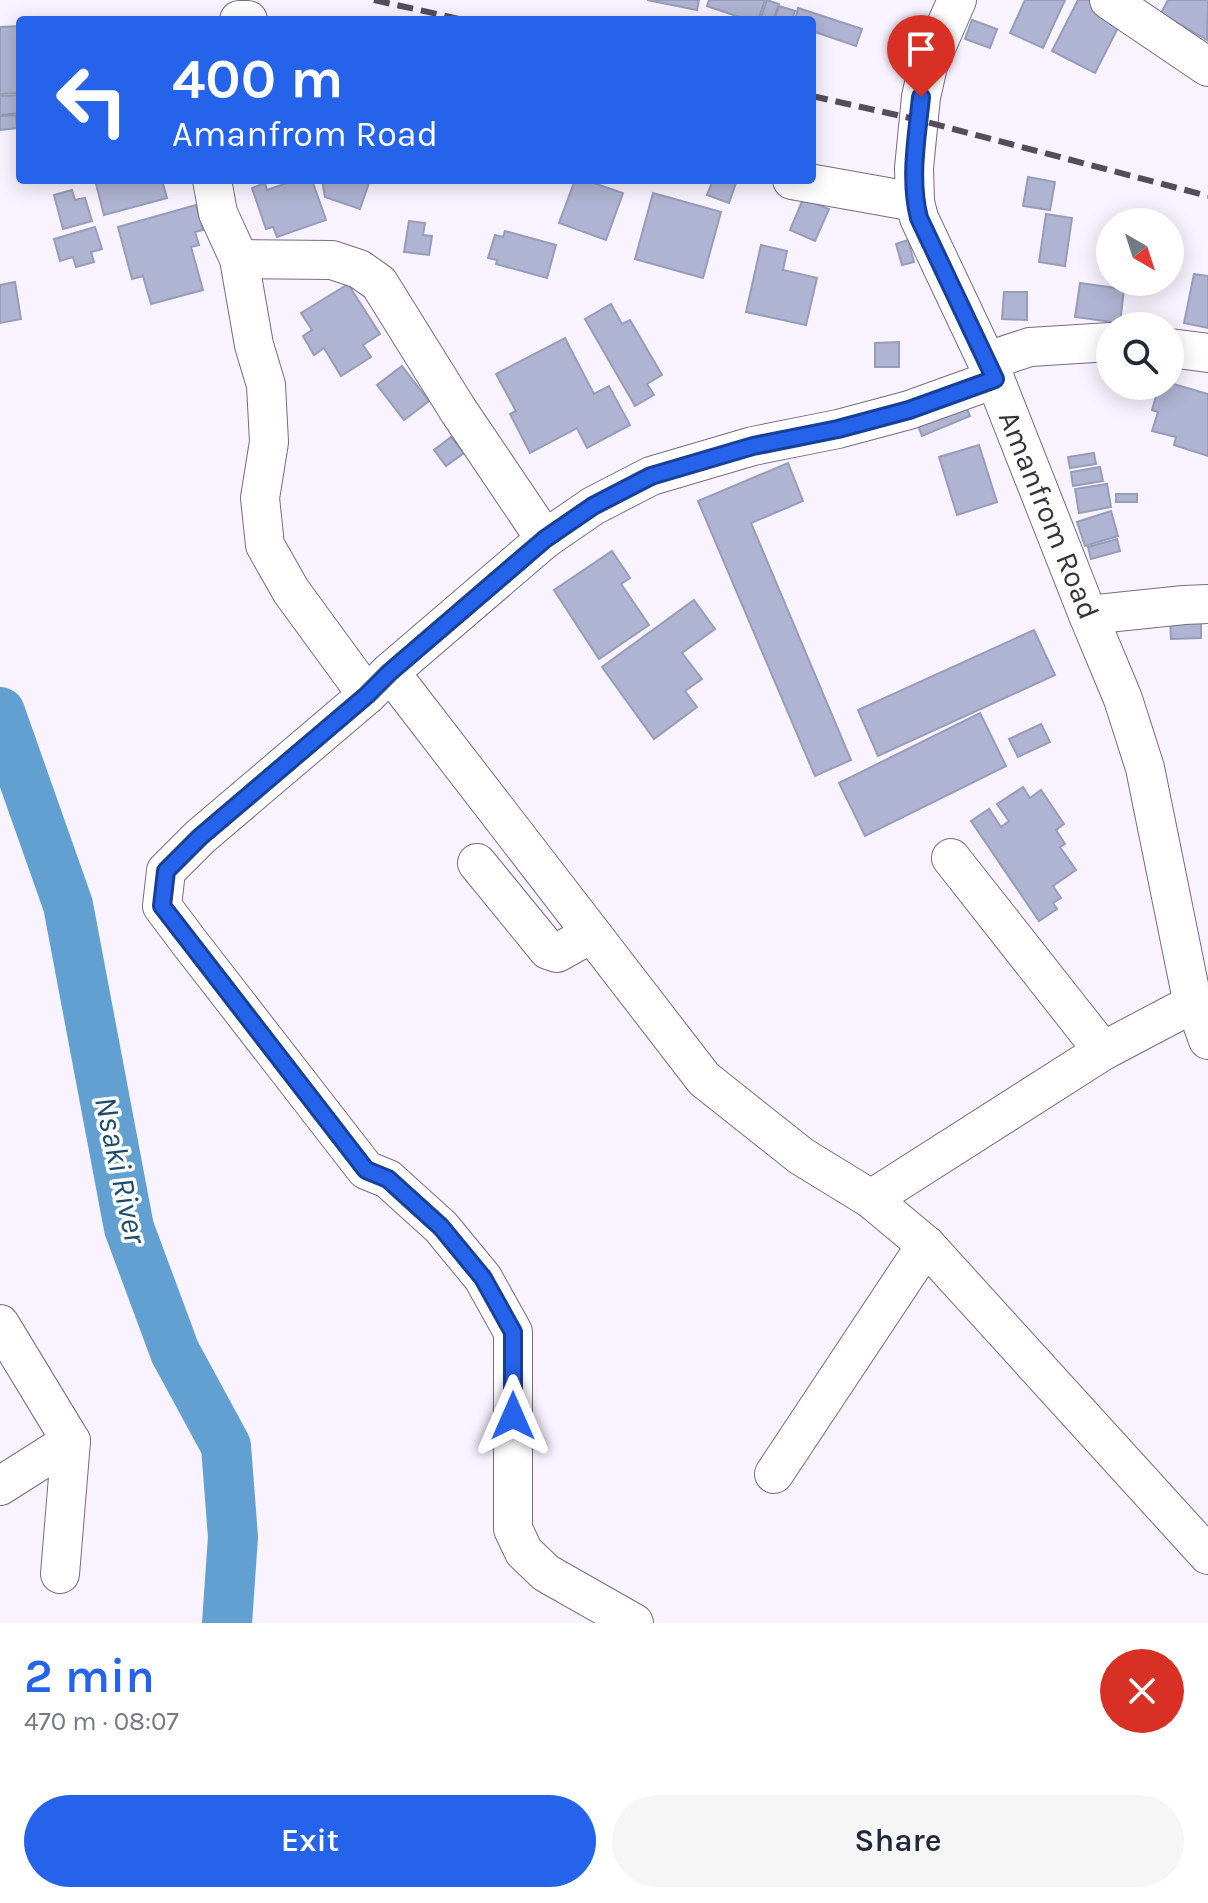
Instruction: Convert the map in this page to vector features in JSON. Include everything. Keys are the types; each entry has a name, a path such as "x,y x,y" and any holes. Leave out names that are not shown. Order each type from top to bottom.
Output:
{"street":[{"name":"Amanfrom Road","path":"957,0 928,66 921,97 914,168 915,202 919,218 991,370 1123,699 1145,768 1190,990 1208,1040"},
{"path":"1109,0 1208,67"},
{"path":"213,184 218,213 239,259 254,345 266,385 269,442 260,498 265,545 291,591 378,684 591,934 704,1079 801,1156 871,1199 926,1245 1208,1555"},
{"path":"814,184 915,202"},
{"path":"239,259 332,260 359,269 379,283 458,410 545,539"},
{"path":"634,1623 546,1573 524,1552 513,1529 513,1332 483,1278 441,1227 388,1179 366,1170 162,906 166,871 200,837 545,539 593,506 651,476 753,446 838,429 909,410 1030,347 1096,343"},
{"path":"1184,350 1208,353"},
{"path":"1088,615 1208,604"},
{"path":"951,858 1103,1051"},
{"path":"477,863 548,950 557,953 591,934"},
{"path":"871,1199 1103,1051 1194,1003"},
{"path":"774,1474 926,1245"},
{"path":"0,1324 71,1441 60,1574"},
{"path":"0,1486 71,1441"}],"building":[{"path":"647,0 699,0 697,10"},
{"path":"709,0 765,0 759,16 736,16 707,6"},
{"path":"767,0 779,4 774,16 761,16"},
{"path":"1025,0 1065,0 1043,48 1010,33"},
{"path":"1078,0 1091,0 1124,16 1095,73 1052,51"},
{"path":"1168,0 1208,0 1207,40 1161,13"},
{"path":"779,6 795,11 793,16 775,16"},
{"path":"798,8 862,29 856,46 816,32 816,16 796,16"},
{"path":"972,20 997,29 990,48 965,39"},
{"path":"16,26 16,93 0,94 0,27"},
{"path":"16,95 16,113 0,115 0,96"},
{"path":"16,115 16,128 0,130 0,116"},
{"path":"1028,177 1055,182 1050,210 1023,206"},
{"path":"96,184 163,184 167,198 104,215"},
{"path":"265,184 267,190 284,184 313,184 326,220 277,237 273,227 266,229 252,188"},
{"path":"323,184 369,184 360,209 325,197"},
{"path":"574,184 597,184 623,193 606,240 559,223"},
{"path":"711,184 736,184 729,203 707,195"},
{"path":"72,190 75,200 85,198 92,221 63,229 54,195"},
{"path":"653,193 721,212 703,278 635,259"},
{"path":"803,199 829,209 815,241 790,230"},
{"path":"196,205 203,230 195,232 199,245 191,247 203,290 151,304 143,276 132,279 118,227"},
{"path":"1046,214 1072,218 1065,266 1039,262"},
{"path":"409,221 425,223 423,235 432,236 429,255 404,252"},
{"path":"95,227 102,249 91,252 94,262 76,267 73,257 60,261 54,239"},
{"path":"505,231 556,245 547,278 496,264 497,260 488,258 495,235 503,237"},
{"path":"908,240 914,262 902,265 896,244"},
{"path":"761,245 787,251 783,270 817,278 806,325 746,312"},
{"path":"1194,274 1208,276 1208,328 1184,323"},
{"path":"15,282 21,319 0,323 0,285"},
{"path":"1080,283 1096,285 1096,296 1123,296 1121,312 1096,312 1096,320 1075,317"},
{"path":"348,284 380,334 363,345 371,357 341,376 324,348 314,355 303,336 312,330 301,313"},
{"path":"1004,292 1027,292 1027,320 1002,319"},
{"path":"611,304 622,324 630,320 662,375 647,384 654,395 635,406 585,319"},
{"path":"565,338 594,394 609,386 630,425 587,448 577,428 530,453 510,414 516,411 496,374"},
{"path":"899,342 899,367 875,367 875,343"},
{"path":"402,366 429,401 404,420 377,385"},
{"path":"1184,387 1208,394 1208,456 1174,445 1176,437 1152,431 1158,412 1152,410 1155,400 1184,400"},
{"path":"964,401 970,416 922,436 916,420"},
{"path":"451,437 464,453 446,466 434,450"},
{"path":"979,445 997,502 957,515 939,457"},
{"path":"1094,453 1096,464 1070,468 1068,457"},
{"path":"788,463 803,501 751,523 851,760 815,776 698,501"},
{"path":"1100,467 1103,481 1073,486 1071,472"},
{"path":"1107,484 1111,507 1079,513 1075,489"},
{"path":"1116,494 1137,494 1137,502 1116,502"},
{"path":"1111,511 1118,536 1085,546 1077,522"},
{"path":"1117,539 1120,551 1091,559 1088,547"},
{"path":"612,551 630,578 621,584 649,625 599,659 554,590"},
{"path":"694,600 715,629 682,653 702,679 685,691 697,707 654,739 602,667"},
{"path":"1201,618 1201,638 1171,639 1170,619"},
{"path":"1034,630 1055,675 878,756 858,710"},
{"path":"980,713 1006,766 865,836 839,783"},
{"path":"1041,724 1050,742 1018,757 1009,739"},
{"path":"1023,787 1030,798 1041,790 1064,824 1056,830 1065,844 1060,847 1076,870 1053,886 1061,898 1053,903 1057,909 1039,921 971,821 989,809 1001,827 1009,821 997,804"}],"waterway":[{"name":"Nsaki River","path":"0,712 68,905 129,1228 175,1352 226,1446 233,1537 227,1623"}],"railway":[{"path":"374,0 446,16"},
{"path":"816,97 919,120 1208,196"}],"route":[{"path":"513,1416 513,1332 483,1278 441,1227 388,1179 366,1170 162,906 166,871 200,837 545,539 593,506 651,476 753,446 838,429 909,410 995,379 919,218 914,168 921,97"}]}
